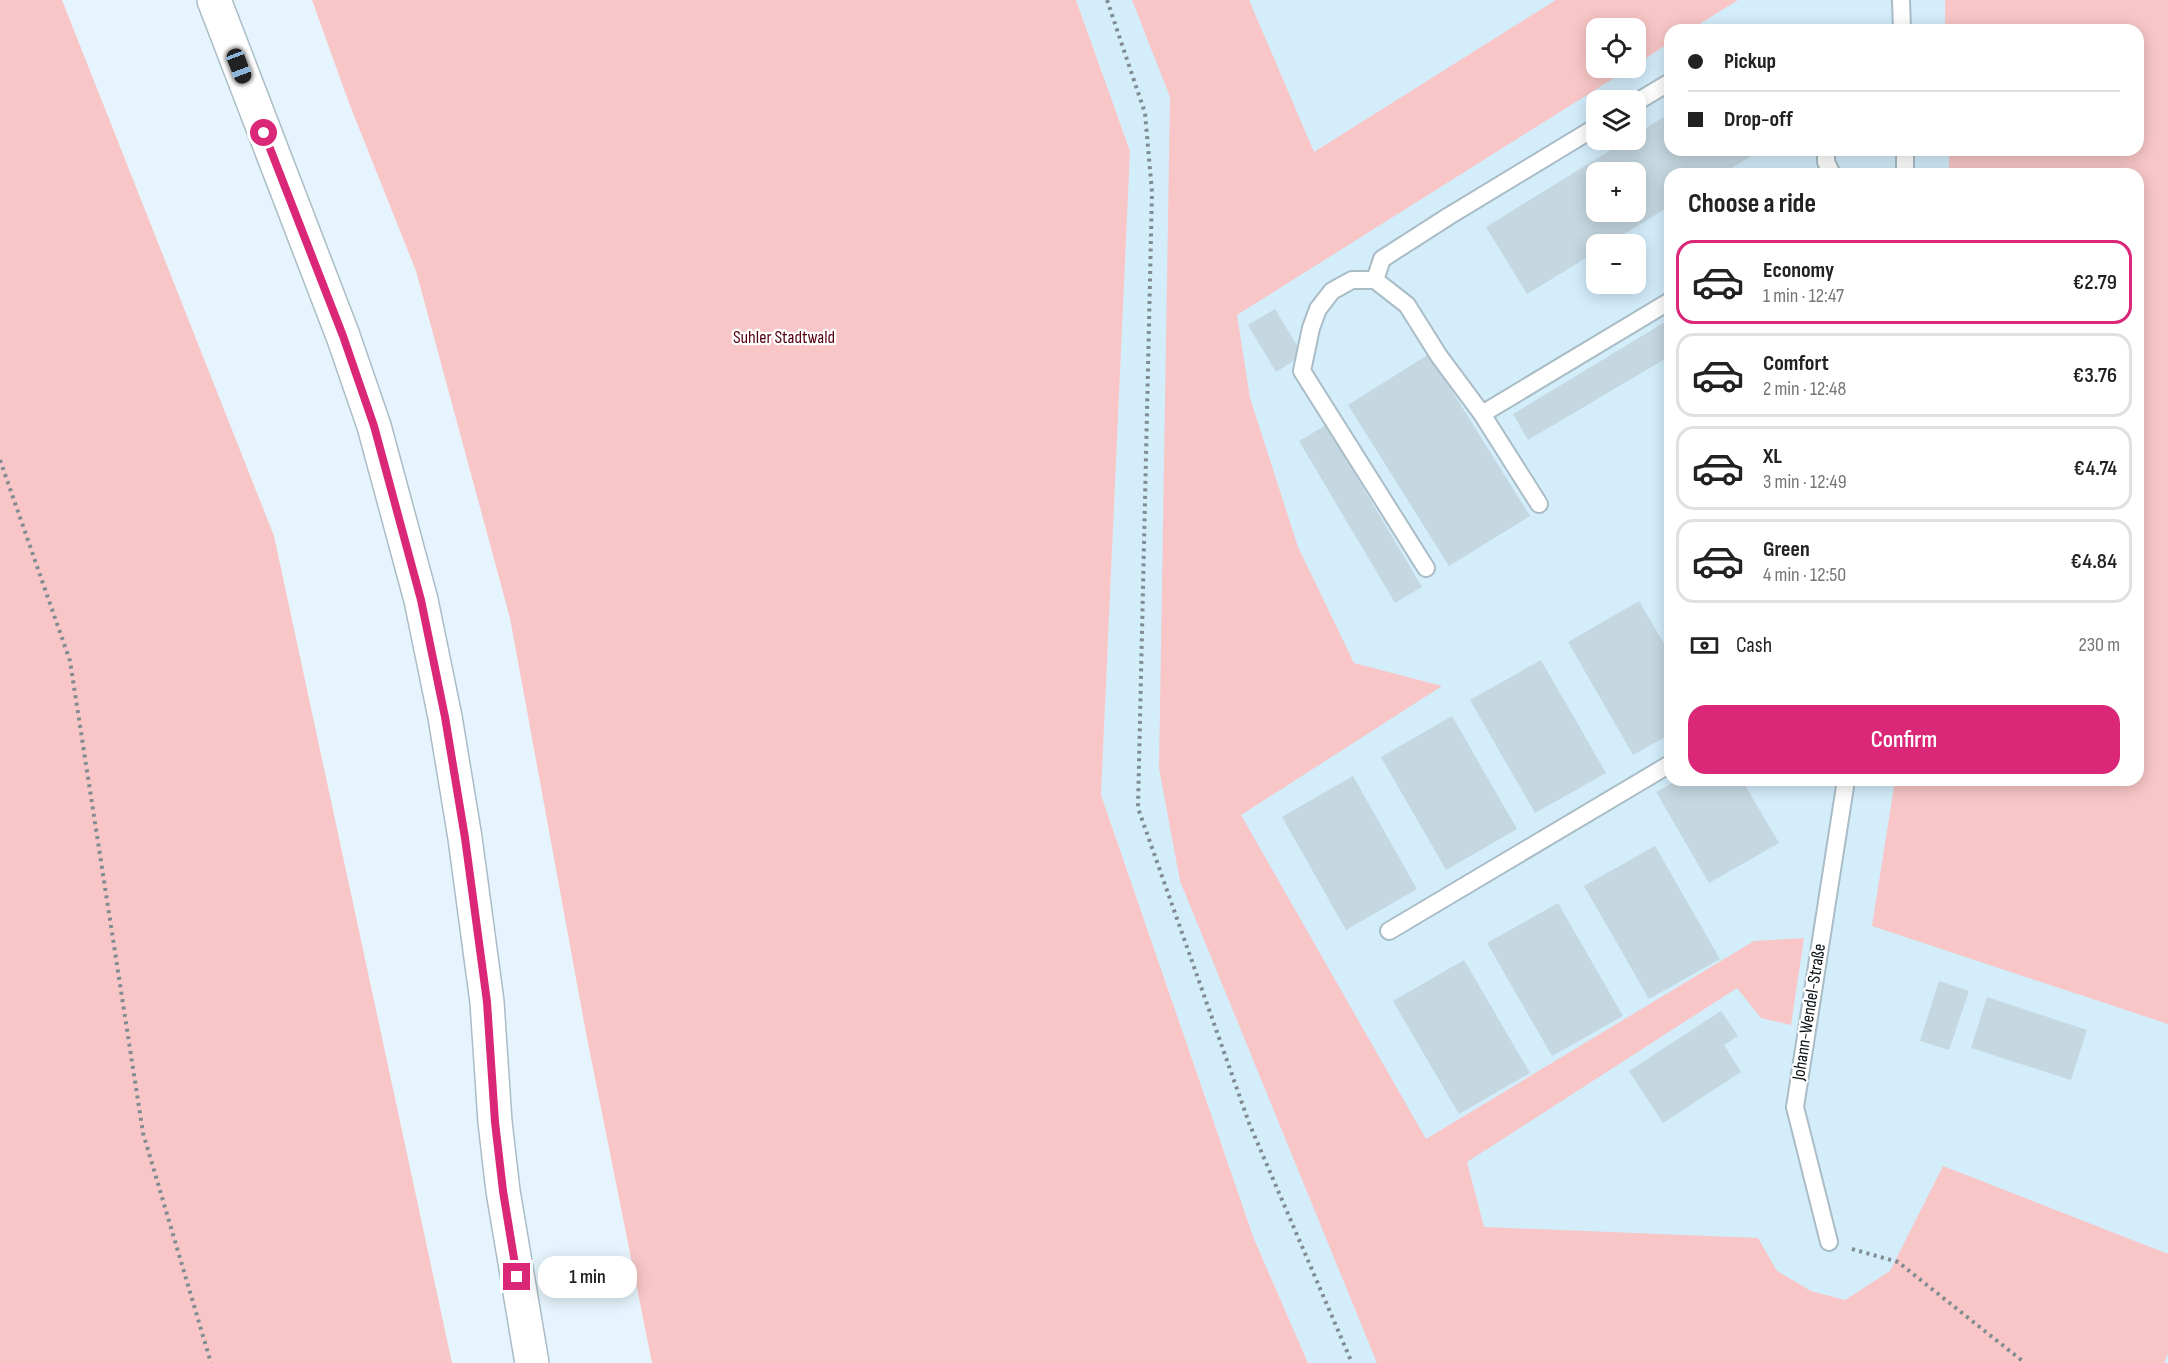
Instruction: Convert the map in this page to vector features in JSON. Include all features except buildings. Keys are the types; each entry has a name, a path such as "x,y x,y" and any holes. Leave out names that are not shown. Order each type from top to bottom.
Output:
{"main road":[{"path":"214,0 343,336 374,426 421,600 445,717 465,838 487,1002 495,1122 503,1191 532,1363"}],"lane":[{"path":"1901,0 1902,24"},
{"path":"1646,96 1664,86"},
{"path":"1375,280 1382,259 1586,133"},
{"path":"1426,568 1302,371 1311,328 1318,309 1332,291 1352,280 1375,280 1407,304 1439,356 1482,414 1539,504"},
{"path":"1482,414 1664,305"},
{"path":"1389,931 1664,768"},
{"name":"Johann-Wendel-Straße","path":"1829,1242 1795,1107 1845,786"}],"path":[{"path":"1107,0 1145,113 1152,192 1138,808 1250,1123 1352,1363"},
{"path":"0,460 70,661 143,1133 211,1363"},
{"path":"1829,1242 1898,1262 2025,1363"}],"shaded area":[{"path":"1076,0 2168,0 2168,1363 1308,1363 1254,1239 1101,795 1130,151"}],"green space":[{"path":"0,0 62,0 274,536 452,1363 0,1363"},
{"name":"Suhler Stadtwald","path":"312,0 1076,0 1130,151 1101,795 1254,1239 1308,1363 652,1363 586,1033 510,618 416,271 349,103"},
{"path":"1132,0 1249,0 1314,152 1556,0 1738,0 1700,24 1664,24 1664,46 1646,58 1646,18 1586,18 1586,78 1614,78 1595,90 1586,90 1586,96 1237,315 1250,398 1298,547 1354,663 1442,686 1241,815 1426,1139 1754,941 1804,938 1791,1025 1761,1018 1737,988 1467,1162 1484,1227 1758,1238 1777,1271 1811,1291 1845,1300 1890,1271 1943,1166 2168,1254 2168,1353 2164,1363 1377,1363 1180,881 1159,768 1170,97"},
{"path":"1945,0 2168,0 2168,1024 1872,926 1894,786 2144,786 2144,168 1949,168 1949,156 2144,156 2144,24 1945,24"}],"route":[{"path":"264,133 343,336 374,426 421,600 445,717 465,838 487,1002 495,1122 503,1191 517,1277"}]}
